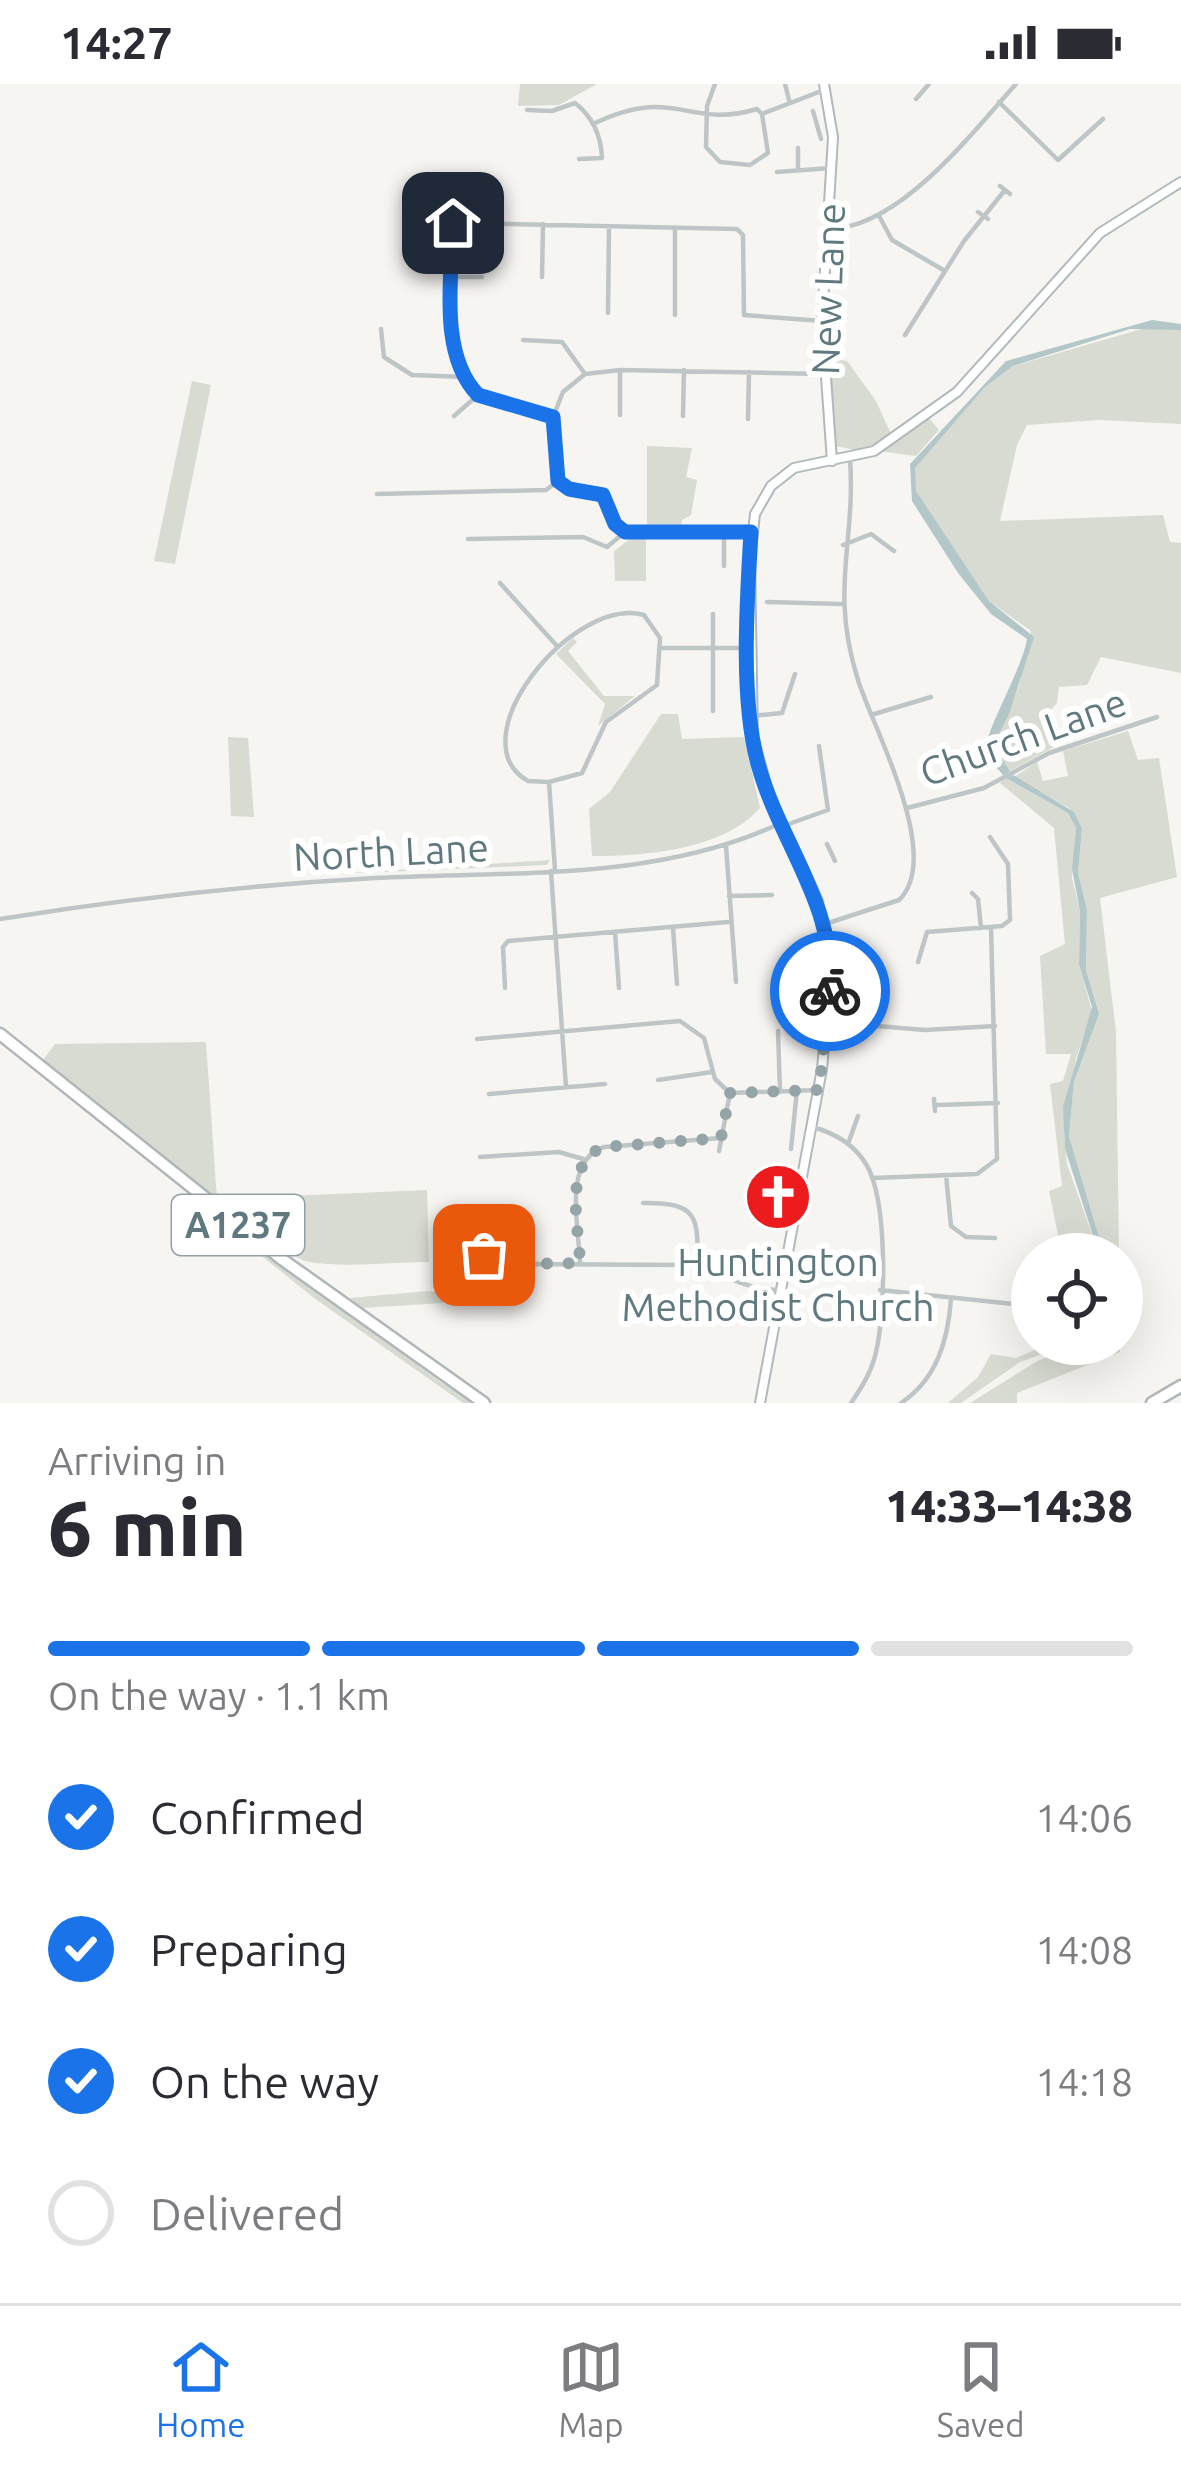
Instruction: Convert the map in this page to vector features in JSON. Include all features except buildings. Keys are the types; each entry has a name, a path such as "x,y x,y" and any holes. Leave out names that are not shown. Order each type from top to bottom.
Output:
{"highway":[{"name":"A1237","path":"0,1034 279,1257 484,1403"},
{"path":"1152,1403 1181,1386"}],"street":[{"path":"715,84 707,106 706,147 726,164 754,164 769,153 762,114"},
{"path":"785,84 789,100"},
{"path":"916,99 929,84"},
{"path":"827,229 879,216 898,206 1016,84"},
{"path":"690,99 762,114 824,87"},
{"name":"New Lane","path":"824,87 832,168 823,374 832,461"},
{"path":"571,94 593,124 602,158 579,159"},
{"path":"593,124 626,98"},
{"path":"999,102 1058,160 1102,119"},
{"path":"527,110 552,111 575,103"},
{"path":"814,111 821,139"},
{"path":"816,120 830,117"},
{"path":"798,148 798,169"},
{"path":"777,172 832,168"},
{"path":"760,1403 819,1090 831,955 825,924 758,762 751,716 751,532 761,501 782,476 799,466 874,451 957,392 1100,233 1181,182"},
{"path":"905,334 983,215 1005,190"},
{"path":"879,216 892,241 945,271"},
{"path":"420,222 741,231"},
{"path":"453,223 454,340 465,377 478,395 553,417"},
{"path":"542,224 542,277"},
{"path":"747,225 741,231 744,316 822,321"},
{"path":"608,313 609,226"},
{"path":"675,228 675,315"},
{"path":"452,277 482,278"},
{"path":"381,328 384,357 406,372 465,377"},
{"path":"523,340 562,342 585,374"},
{"path":"751,532 625,532 615,524 603,495 569,489 558,481 553,417 562,392 585,374 620,370 823,374"},
{"path":"620,370 620,416"},
{"path":"683,416 684,370"},
{"path":"748,419 749,372"},
{"path":"454,416 478,395"},
{"path":"825,924 905,895 911,856 907,808 871,715 841,604 850,458"},
{"path":"377,494 546,490 558,481"},
{"path":"468,539 583,537 610,547 625,532"},
{"path":"724,532 724,566"},
{"path":"843,545 871,533 894,551"},
{"path":"500,583 557,646"},
{"path":"767,602 841,604"},
{"path":"627,611 651,619 660,648 653,690 622,705 606,722 582,773 549,782 518,775 507,756 506,738 527,683 557,646 600,617 627,611"},
{"path":"713,614 713,711"},
{"path":"660,648 750,648"},
{"path":"751,716 782,713 795,674"},
{"path":"871,715 931,698"},
{"name":"Church Lane","path":"907,808 1004,778 1049,753 1157,717"},
{"name":"North Lane","path":"0,920 314,882 655,862 726,846 828,809 819,746"},
{"path":"549,782 566,1087"},
{"path":"918,962 927,932 1007,924 1013,905 1007,864 990,837"},
{"path":"827,844 835,861"},
{"path":"726,846 736,982"},
{"path":"972,893 978,899 981,928"},
{"path":"729,896 772,895"},
{"path":"505,988 505,943 728,922"},
{"path":"673,928 677,984"},
{"path":"872,1178 983,1172 997,1159 991,928"},
{"path":"615,932 619,988"},
{"path":"828,1022 925,1030 995,1027"},
{"path":"477,1039 687,1023 704,1038 712,1072 730,1093"},
{"path":"778,1030 781,1092"},
{"path":"658,1080 712,1072"},
{"path":"489,1094 605,1084"},
{"path":"790,1149 797,1090"},
{"path":"730,1093 819,1090"},
{"path":"719,1151 730,1093"},
{"path":"935,1105 998,1102"},
{"path":"848,1144 858,1115"},
{"path":"813,1127 848,1144 872,1178 879,1207 876,1353 851,1403"},
{"path":"580,1263 578,1178 584,1159 604,1147 721,1138"},
{"path":"480,1157 559,1152 584,1159"},
{"path":"946,1175 951,1226 966,1237 995,1238"},
{"path":"648,1205 677,1204 694,1216 698,1267"},
{"path":"476,1222 477,1246 494,1262 698,1267 745,1288 784,1290"},
{"path":"880,1290 1011,1305"},
{"path":"901,1403 923,1385 938,1359 951,1297"}],"shaded area":[{"path":"520,84 597,84 559,105 518,106"},
{"path":"1152,320 1181,324 1181,330 1130,329 1013,366 985,387 915,468 916,491 989,601 1034,637 1009,714 993,745 1010,771 1004,776 987,755 986,744 1027,639 991,614 958,573 912,501 910,464 1006,361"},
{"path":"1152,326 1181,330 1181,424 1100,420 1027,425 1017,445 1000,521 1163,515 1170,542 1181,543 1181,673 1101,657 1087,685 1059,687 1057,703 1043,719 1044,730 1056,741 1052,748 1010,771 993,745 1019,686 1031,631 989,601 915,490 915,466 985,387 1013,366"},
{"path":"827,358 847,361 876,401 891,434 861,451 835,446"},
{"path":"192,381 211,385 175,564 154,561"},
{"path":"929,418 939,430 916,456 880,451"},
{"path":"647,446 692,448 686,477 697,480 691,515 682,520 681,530 647,531"},
{"path":"646,538 646,581 615,581 614,551 630,539"},
{"path":"573,638 577,642 568,651 604,696 635,696 598,726 605,704 556,654"},
{"path":"661,714 678,714 682,739 744,737 760,808 705,842 659,852 592,856 589,809 610,792"},
{"path":"1128,731 1138,760 1159,758 1177,877 1100,898 1116,1032 1119,1233 1098,1233 1069,1136 1074,1082 1099,1014 1086,970 1087,909 1078,873 1082,829 1069,808 1014,777 1037,762 1043,781 1068,776 1063,751"},
{"path":"228,737 248,738 254,817 231,816"},
{"path":"1013,775 1074,812 1082,829 1078,873 1087,909 1086,970 1099,1014 1074,1082 1069,1136 1098,1233 1092,1233 1065,1149 1063,1107 1092,1007 1079,965 1080,911 1072,869 1076,828 1068,813 1006,778"},
{"path":"1006,778 1068,813 1076,828 1072,878 1080,911 1079,965 1092,1011 1076,1058 1064,1136 1067,1164 1092,1233 1058,1233 1049,1191 1062,1186 1050,1084 1063,1081 1071,1054 1046,1054 1040,956 1065,944 1054,828 1000,783"},
{"path":"550,860 547,865 336,874"},
{"path":"206,1042 217,1199 427,1190 429,1262 324,1264 289,1253 177,1171 43,1060 55,1044"},
{"path":"187,1196 476,1403 463,1403 314,1298"},
{"path":"440,1292 443,1303 362,1308 350,1298"},
{"path":"991,1354 1011,1357 1011,1365 1016,1365 961,1403 948,1403 978,1377"},
{"path":"1031,1365 1087,1365 1017,1393 1017,1403 970,1403"}],"way so far":[{"path":"484,1255 506,1264 580,1263 578,1171 590,1154 604,1147 721,1138 730,1093 819,1090 830,991"}],"place":[{"name":"Huntington Methodist Church","path":"778,1197"}],"route":[{"path":"453,223 453,325 460,364 469,384 490,402 553,417 558,481 569,489 603,495 615,524 625,532 751,532 753,737 770,798 825,924 831,955 830,991"}]}
